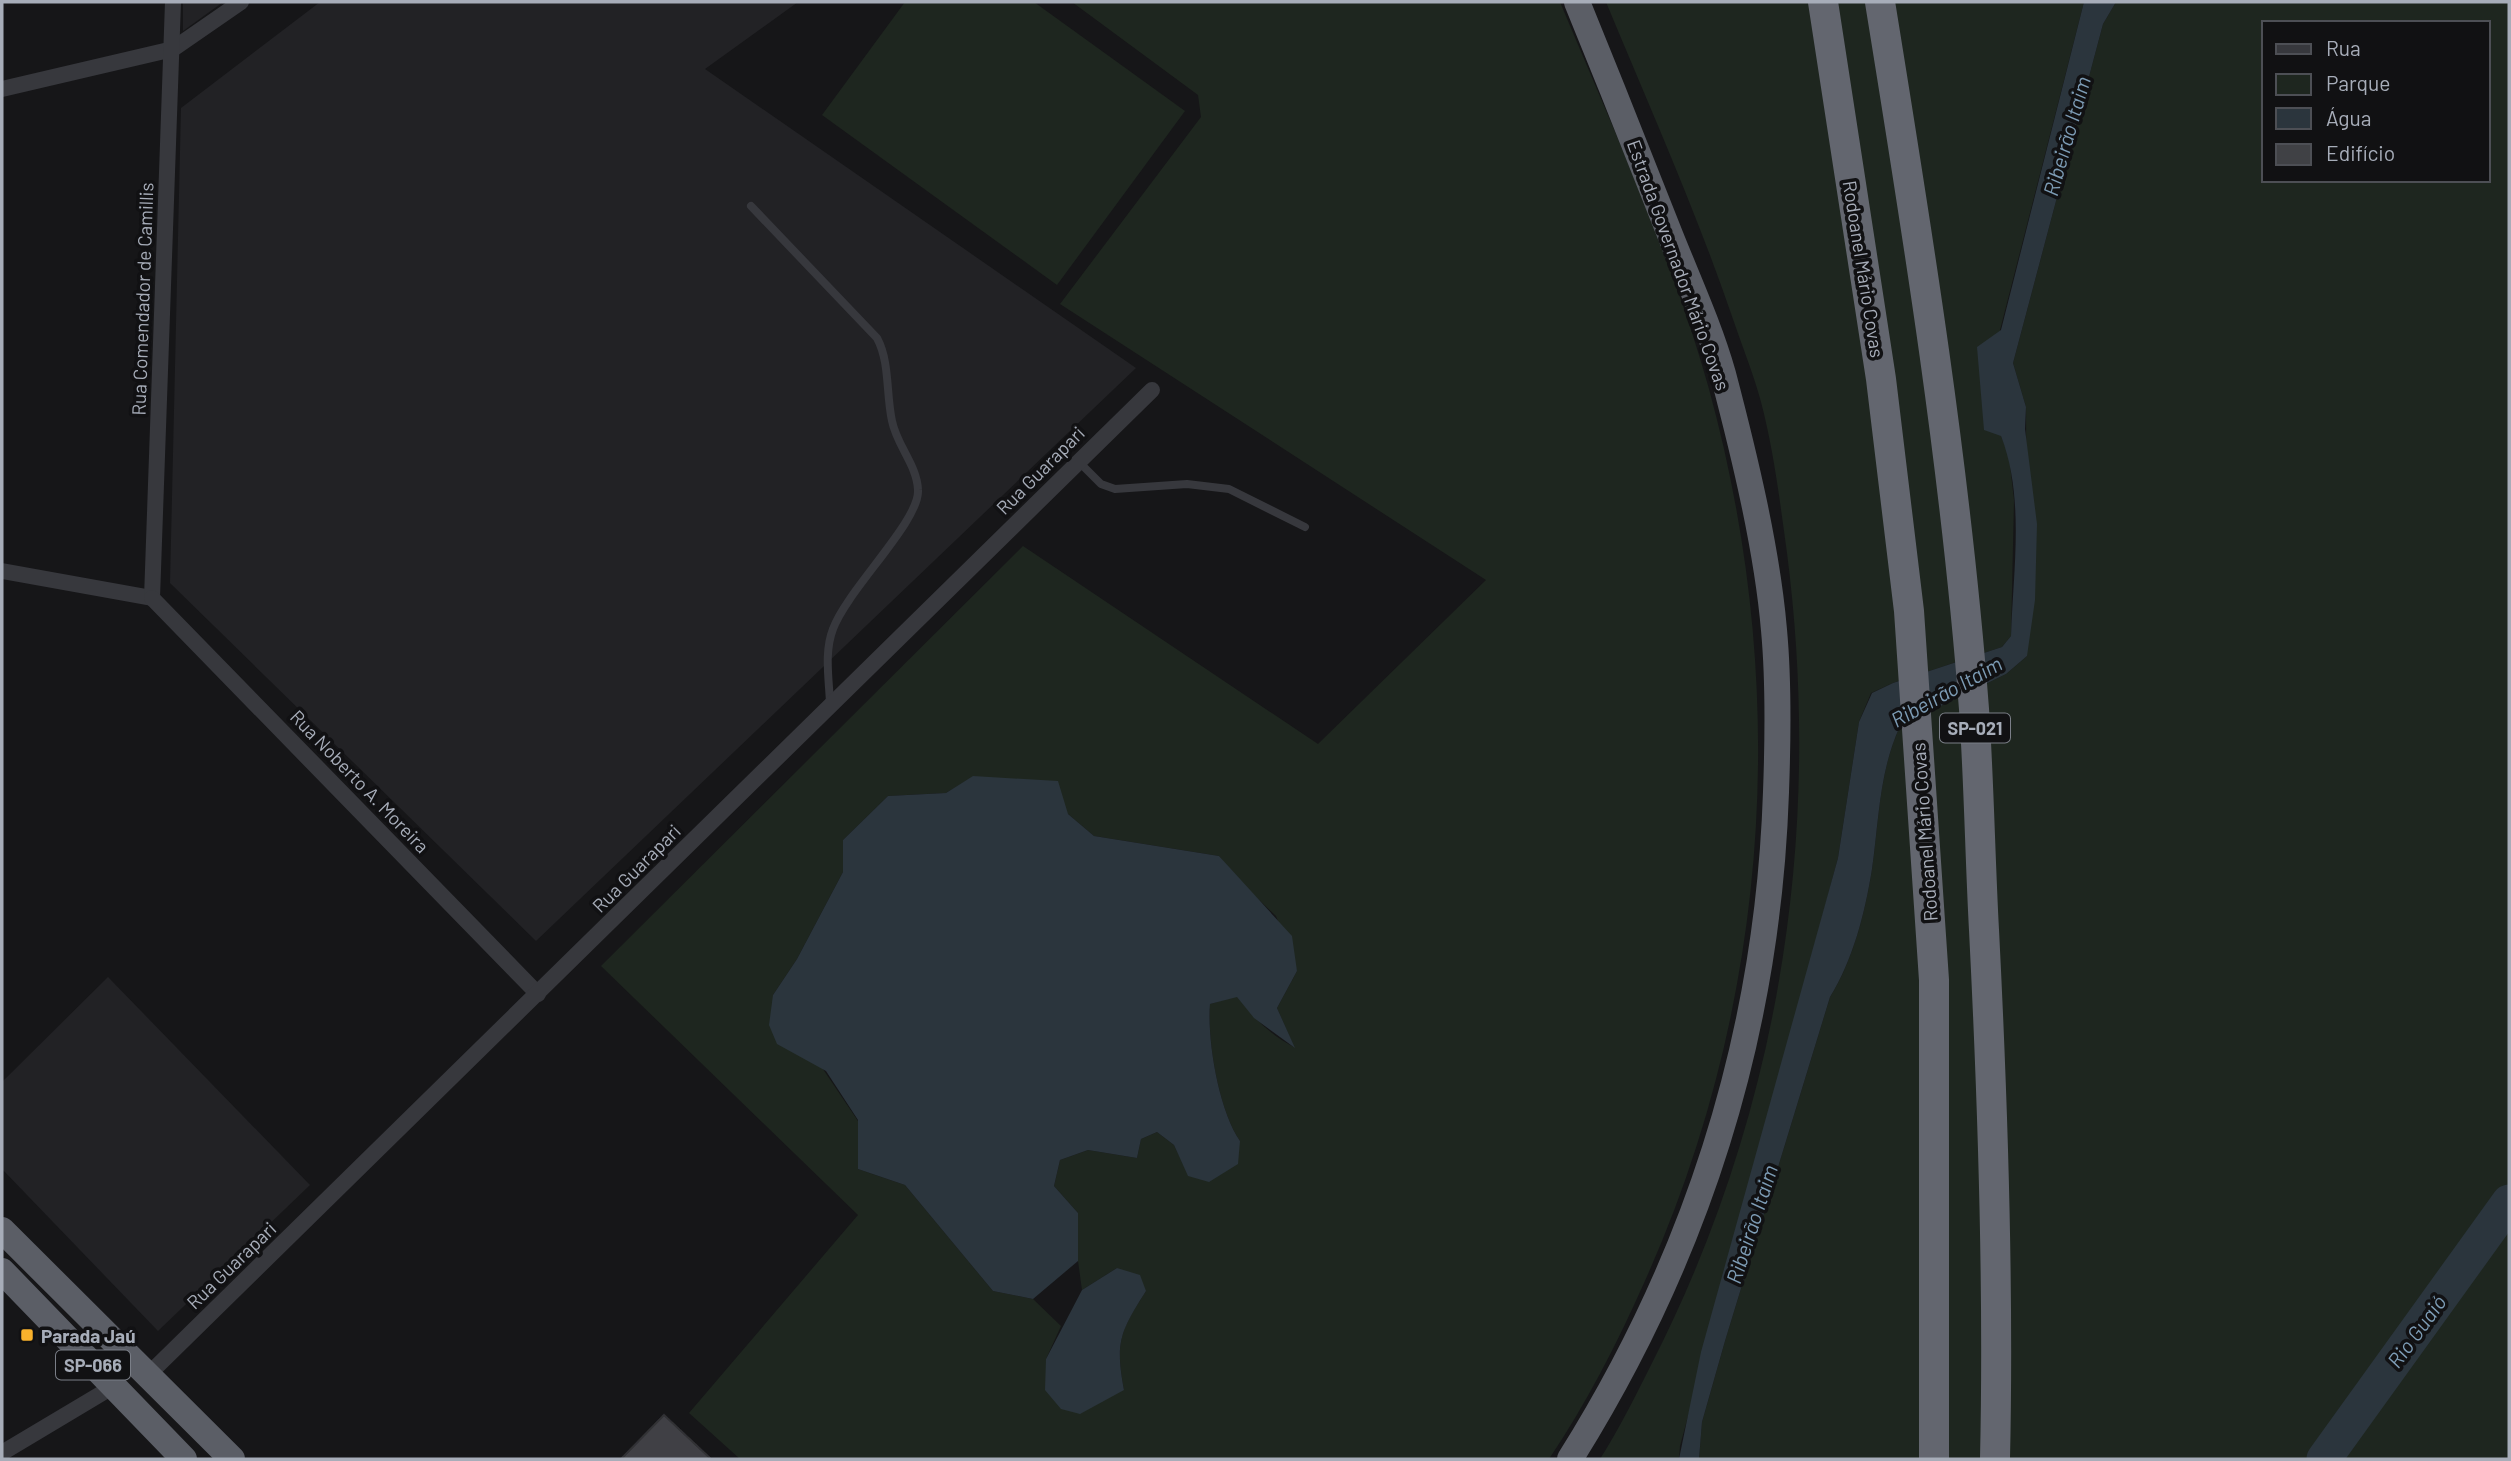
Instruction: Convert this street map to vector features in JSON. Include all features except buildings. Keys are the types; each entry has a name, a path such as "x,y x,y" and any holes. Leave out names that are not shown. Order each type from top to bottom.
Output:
{"highway":[{"name":"Estrada Governador Mário Covas","path":"1570,1459 1607,1399 1671,1273 1717,1146 1734,1087 1757,982 1768,899 1774,840 1778,709 1774,628 1753,502 1722,371 1577,2"},
{"name":"Rodoanel Mário Covas","path":"1823,2 1881,379 1909,611 1934,980 1934,1459"},
{"name":"SP-021","path":"1880,2 1909,175 1936,376 1974,710 1990,1063 1998,1341 1995,1459"},
{"name":"SP-066","path":"2,1230 232,1459"},
{"name":"SP-066","path":"2,1271 114,1386 174,1457"}],"street":[{"name":"Rua Comendador de Camillis","path":"152,598 173,2"},
{"path":"2,89 173,49 241,2"},
{"name":"Rua Guarapari","path":"148,1375 1152,390"},
{"path":"2,571 152,598"},
{"name":"Rua Noberto A. Moreira","path":"152,598 538,994"},
{"path":"2,1452 114,1386"}],"lane":[{"path":"751,206 840,298 883,349 886,393 895,436 914,471 919,491 915,510 851,593 833,629 828,649 830,706"},
{"path":"1079,462 1101,484 1115,489 1186,484 1230,489 1305,527"}],"shaded area":[{"path":"183,2 223,2 183,31"},
{"path":"320,2 798,2 705,69 1136,368 536,941 170,583 181,108"},
{"path":"108,977 310,1185 158,1331 2,1169 2,1082"}],"green space":[{"path":"905,2 1034,2 1185,111 1057,285 822,115"},
{"path":"1072,2 1560,2 1660,242 1694,339 1709,389 1735,502 1751,615 1758,729 1755,842 1742,955 1719,1066 1687,1176 1623,1328 1588,1395 1549,1459 740,1459 689,1413 858,1215 601,966 1023,546 1318,744 1486,580 1060,304 1201,117 1198,95","holes":["974,776 1068,814 1094,836 1219,856 1238,880 1276,916 1297,971 1277,1008 1294,1047 1262,1025 1237,996 1210,1004 1210,1037 1220,1094 1240,1141 1189,1176 1174,1145 1157,1132 1141,1139 1137,1158 1088,1150 1060,1160 1054,1186 1078,1213 1078,1261 1082,1290 1117,1268 1146,1291 1130,1317 1122,1338 1120,1360 1124,1390 1046,1359 1061,1326 1033,1299 993,1291 905,1185 858,1169 858,1121 773,995 797,959 843,872 843,840 888,796 946,793"]},
{"path":"1606,2 2084,2 2000,330 2001,436 2009,456 2014,500 2011,636 2002,647 1893,683 1871,693 1859,722 1838,858 1680,1446 1679,1459 1600,1459 1645,1377 1695,1269 1732,1171 1760,1071 1781,970 1794,867 1799,763 1797,658 1779,496 1770,439 1758,392 1705,241"},
{"path":"2116,2 2509,2 2509,1459 1699,1459 1702,1422 1725,1341 1830,997 1852,952 1862,919 1872,869 1884,779 1893,743 1900,726 2006,674 2027,656 2026,407 2013,363 2103,24"}],"water":[{"name":"Ribeirão Itaim","path":"2084,2 2116,2 2103,24 2013,363 2026,407 2025,429 2037,524 2035,600 2027,656 2006,674 1900,726 1884,779 1872,869 1857,936 1830,997 1725,1341 1702,1422 1699,1459 1679,1459 1701,1352 1838,858 1859,722 1872,693 1893,683 2002,647 2011,636 2016,535 2013,484 2001,436 1984,430 1977,347 2001,330"},
{"path":"973,776 1058,781 1068,814 1094,836 1219,856 1292,936 1297,971 1277,1008 1295,1048 1254,1018 1237,997 1210,1004 1210,1037 1216,1075 1226,1112 1240,1141 1238,1164 1209,1182 1188,1176 1174,1145 1157,1132 1141,1139 1137,1158 1088,1150 1060,1160 1054,1186 1078,1213 1078,1261 1033,1299 993,1291 905,1185 858,1169 858,1120 826,1071 777,1044 769,1025 773,995 797,959 843,872 843,840 888,796 946,793"},
{"path":"1117,1268 1140,1275 1146,1291 1130,1317 1122,1338 1120,1360 1124,1390 1080,1414 1061,1409 1045,1390 1046,1359 1082,1290"}],"waterway":[{"name":"Rio Guaió","path":"2324,1459 2509,1202"}],"place":[{"name":"Parada Jaú","path":"27,1335"}]}
